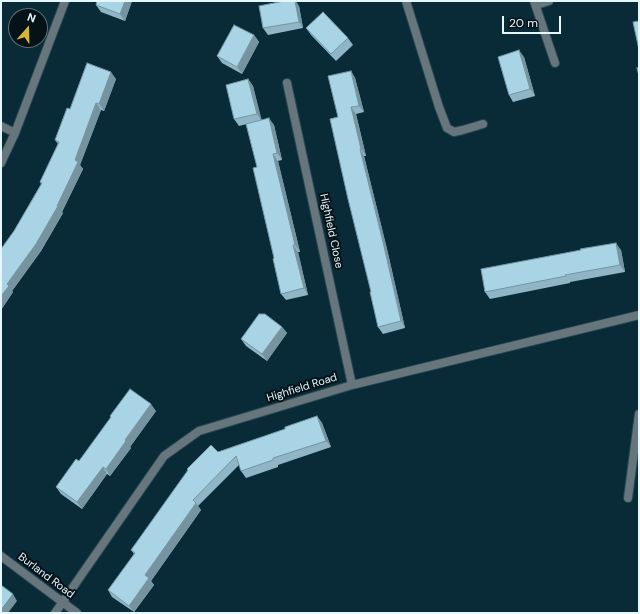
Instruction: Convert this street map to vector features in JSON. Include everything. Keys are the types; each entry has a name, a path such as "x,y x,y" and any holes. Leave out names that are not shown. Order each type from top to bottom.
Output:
{"street":[{"path":"1,163 15,133 65,1"},
{"path":"406,1 447,128 454,132 483,124"},
{"path":"549,1 535,3 555,63"},
{"name":"Highfield Close","path":"287,83 352,385"},
{"path":"1,126 15,133"},
{"name":"Highfield Road","path":"55,613 164,456 199,431 352,385 639,315"},
{"path":"628,498 639,414"},
{"name":"Burland Road","path":"1,556 77,613"}],"building":[{"path":"97,1 125,1 120,14 96,5"},
{"path":"284,1 295,1 299,22 263,28 259,6"},
{"path":"323,12 348,38 331,54 306,28"},
{"path":"639,21 639,50 633,22"},
{"path":"234,25 254,35 237,67 217,56"},
{"path":"519,50 530,89 509,95 498,57"},
{"path":"87,63 111,72 99,104 96,103 75,160 78,162 58,206 36,244 7,284 9,286 1,296 1,249 14,231 42,183 40,182 59,142 55,140 67,108 70,109"},
{"path":"351,71 359,106 351,107 401,321 378,327 330,119 338,117 328,76"},
{"path":"248,79 257,114 234,119 226,85"},
{"path":"269,118 277,153 273,154 304,288 281,294 253,168 257,167 246,124"},
{"path":"616,243 620,265 485,292 481,269"},
{"path":"259,314 265,314 282,327 262,354 241,339"},
{"path":"130,389 151,404 106,469 103,467 77,502 56,487 76,459 79,461"},
{"path":"317,416 326,441 273,458 273,460 241,471 236,456 193,500 196,503 145,575 149,578 129,606 108,590 135,553 131,550 188,470 187,469 211,445 218,452 285,429 285,427"},
{"path":"1,585 13,594 1,610"}]}
